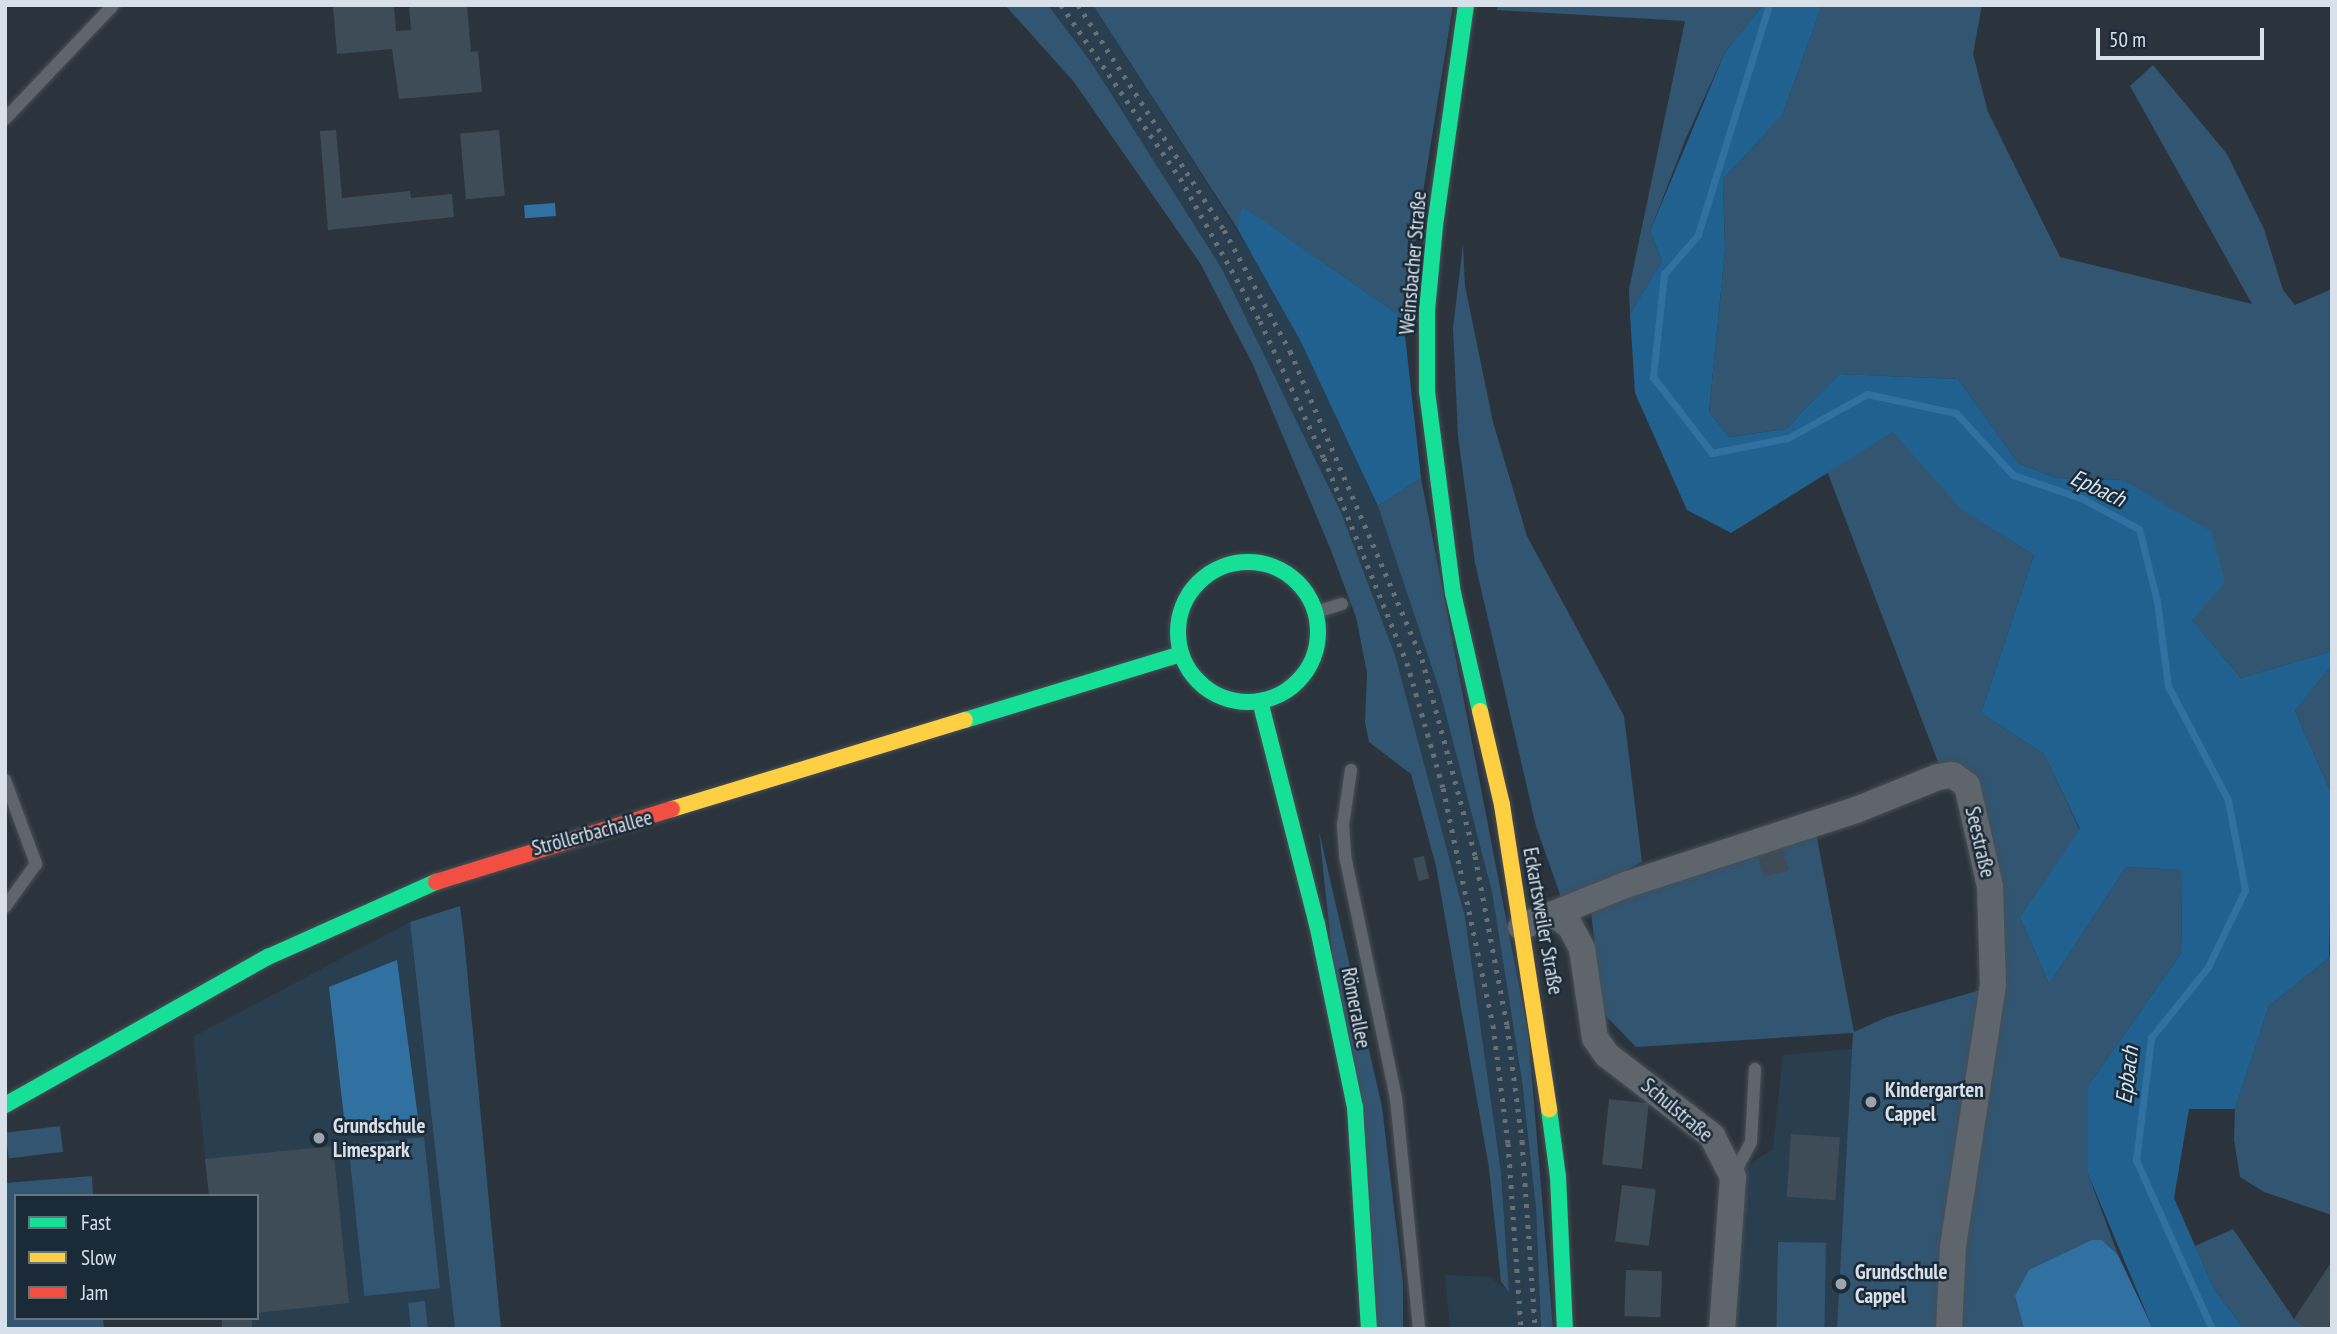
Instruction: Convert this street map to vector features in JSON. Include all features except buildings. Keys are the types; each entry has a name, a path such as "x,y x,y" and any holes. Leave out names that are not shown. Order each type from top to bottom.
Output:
{"street":[{"name":"Weinsbacher Straße","path":"1441,525 1427,391 1427,310 1466,5"},
{"name":"Eckartsweiler Straße","path":"1441,525 1502,805 1521,928 1558,1177 1565,1329"},
{"path":"1245,561 1269,564 1290,574 1306,591 1316,612 1319,635 1314,658 1301,678 1283,694 1260,701 1218,696 1200,684 1181,654 1179,618 1187,596 1202,578 1222,565 1245,561"},
{"name":"Ströllerbachallee","path":"5,1105 268,957 415,888 1181,654"},
{"name":"Römerallee","path":"1260,701 1317,924 1354,1107 1369,1329"},
{"name":"Seestraße","path":"1521,928 1557,916 1628,884 1856,810 1938,777 1953,775 1966,785 1990,886 1993,985 1953,1247 1950,1329"},
{"name":"Schulstraße","path":"1557,916 1570,926 1582,949 1595,1038 1608,1055 1712,1136 1733,1177"},
{"path":"5,1084 35,1088"},
{"path":"1722,1329 1733,1177"}],"lane":[{"path":"5,119 113,5"},
{"path":"1316,612 1342,604"},
{"path":"1351,770 1343,825 1345,856 1396,1098 1419,1329"},
{"path":"5,780 36,864 5,907"},
{"path":"1733,1177 1751,1142 1755,1069"}],"shaded area":[{"path":"1005,5 1048,5 1091,62 1221,267 1341,512 1395,655 1465,917 1501,1172 1509,1292 1501,1282 1489,1168 1436,866 1411,774 1369,742 1365,722 1367,673 1356,617 1330,548 1253,365 1200,263 1074,82"},
{"path":"1048,5 1093,5 1254,257 1301,342 1378,506 1440,692 1492,892 1522,1081 1536,1209 1541,1329 1450,1329 1445,1275 1490,1277 1509,1291 1501,1172 1465,917 1395,655 1341,512 1221,267 1091,62"},
{"path":"1093,5 1453,5 1403,318 1243,207 1237,228"},
{"path":"1498,5 1763,5 1725,52 1686,138 1650,231 1662,261 1630,314 1629,289 1685,21 1497,10"},
{"path":"1763,5 1822,5 1782,116 1723,179 1725,250 1709,412 1729,437 1786,429 1839,374 1958,379 2018,463 2056,478 2123,480 2212,532 2225,583 2192,620 2241,678 2332,651 2332,665 2295,711 2332,795 2329,958 2269,1006 2235,1109 2189,1109 2174,1198 2214,1289 2244,1329 2153,1329 2088,1174 2088,1086 2182,952 2181,870 2126,867 2049,984 2020,917 2080,829 2044,754 1981,713 2034,555 1962,510 1893,432 1731,533 1687,510 1635,393 1630,314 1662,261 1650,231 1725,52"},
{"path":"1822,5 1982,5 1973,54 1988,112 2060,257 2252,304 2130,86 2153,65 2227,154 2264,229 2283,290 2295,305 2332,289 2332,651 2241,678 2192,620 2123,480 2056,478 2018,463 1958,379 1839,374 1786,429 1729,437 1709,412 1725,250 1723,179 1782,116"},
{"path":"555,203 556,216 525,218 524,205"},
{"path":"1242,206 1403,318 1421,478 1378,506 1301,342 1237,228"},
{"path":"1463,244 1465,286 1493,422 1527,536 1624,716 1642,862 1563,903 1536,826 1475,563 1458,436 1453,328"},
{"path":"1893,432 1969,514 2034,555 1981,713 2044,754 2080,830 2020,917 2049,984 2126,867 2181,870 2182,952 2088,1086 2088,1174 2118,1255 2102,1240 2015,1296 2024,1329 1954,1329 2001,985 1974,775 1941,770 1827,471"},
{"path":"1421,478 1528,1032 1553,1329 1541,1329 1536,1209 1522,1081 1492,892 1440,692 1378,506"},
{"path":"2332,665 2332,795 2295,711"},
{"path":"1814,822 1854,1032 1887,1017 1984,989 1946,1329 1837,1329 1853,1033 1636,1047 1602,1012 1590,902"},
{"path":"1319,831 1382,1107 1403,1283 1403,1329 1372,1329"},
{"path":"460,906 501,1329 455,1329 410,922"},
{"name":"Grundschule Limespark","path":"410,922 455,1329 223,1329 222,1320 259,1320 259,1194 209,1194 193,1037"},
{"path":"2332,941 2332,1215 2264,1192 2240,1177 2234,1140 2235,1109 2269,1006 2329,958"},
{"path":"397,960 419,1125 346,1135 329,987"},
{"name":"Kindergarten Cappel","path":"1973,1038 1944,1329 1732,1329 1744,1168 1773,1149 1783,1055"},
{"path":"60,1126 63,1152 9,1159 5,1133"},
{"path":"424,1137 440,1288 364,1296 348,1145"},
{"path":"92,1176 93,1194 14,1194 14,1320 103,1320 104,1329 5,1329 5,1183"},
{"path":"2233,1229 2294,1319 2309,1329 2244,1329 2214,1289 2195,1246"},
{"path":"2092,1240 2102,1240 2118,1255 2153,1329 2024,1329 2015,1296 2029,1270"},
{"path":"1778,1242 1826,1243 1824,1329 1776,1329"},
{"path":"425,1301 428,1329 411,1329 408,1303"}],"waterway":[{"name":"Epbach","path":"1769,5 1698,235 1664,274 1653,377 1712,453 1788,438 1867,394 1956,413 2013,475 2081,498 2139,529 2157,601 2168,686 2228,800 2245,890 2208,967 2151,1038 2136,1160 2212,1329"}],"railway":[{"path":"1061,5 1180,178 1260,321 1324,458 1407,663 1443,788 1493,1025 1508,1143 1521,1329"},
{"path":"1078,5 1224,230 1290,351 1422,659 1475,856 1507,1025 1522,1141 1535,1329"}],"traffic: fast":[{"path":"1466,5 1435,226 1427,310 1427,391 1453,593 1480,711"},
{"path":"1248,562 1275,567 1298,582 1313,605 1318,632 1313,659 1298,682 1275,697 1248,702 1221,697 1198,682 1183,659 1178,632 1183,605 1198,582 1221,567 1248,562"},
{"path":"965,720 1181,654"},
{"path":"1260,701 1317,924 1355,1107 1369,1329"},
{"path":"5,1105 268,957 436,882"},
{"path":"1549,1109 1558,1177 1565,1329"}],"traffic: slow":[{"path":"1480,711 1502,805 1549,1109"},
{"path":"672,809 965,720"}],"traffic: jam":[{"path":"436,882 672,809"}],"place":[{"name":"Kindergarten Cappel","path":"1871,1102"},
{"name":"Grundschule Limespark","path":"319,1138"},
{"name":"Grundschule Cappel","path":"1841,1284"}]}
